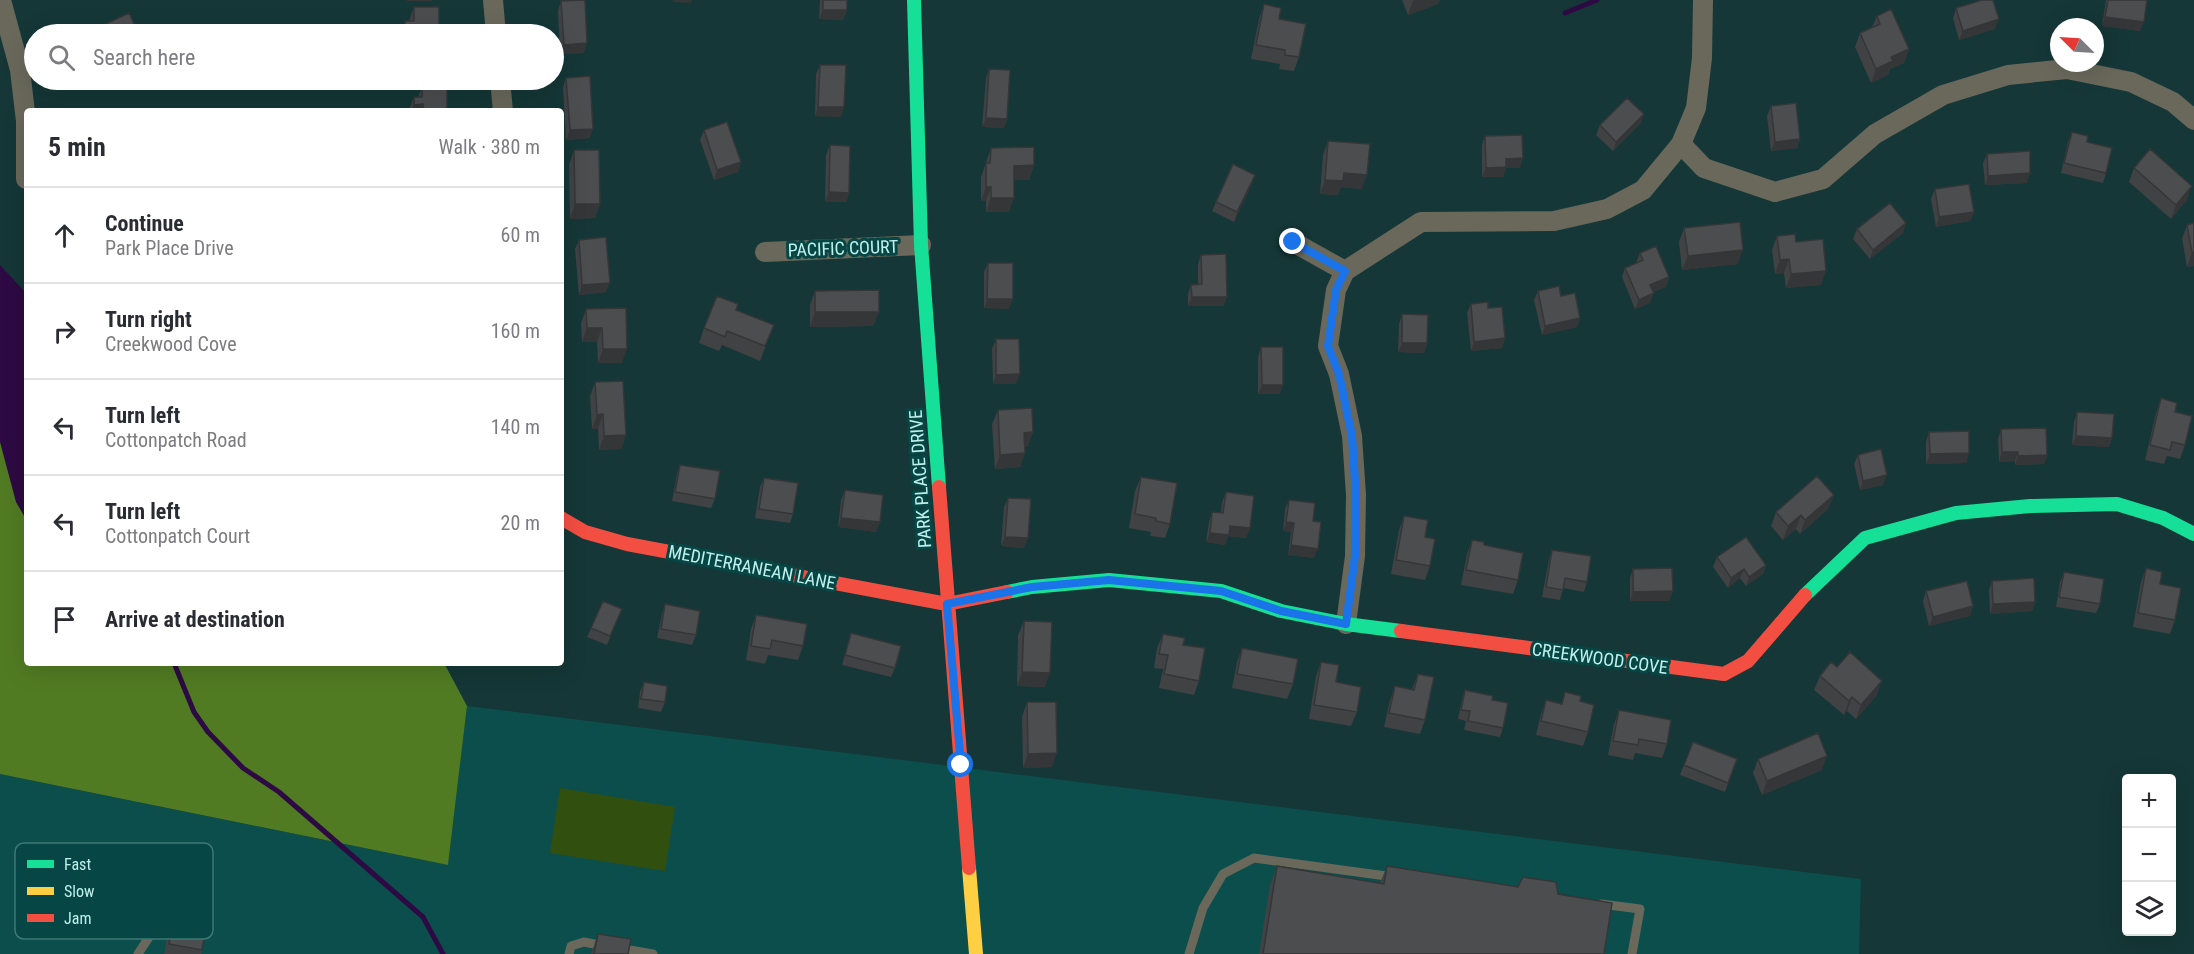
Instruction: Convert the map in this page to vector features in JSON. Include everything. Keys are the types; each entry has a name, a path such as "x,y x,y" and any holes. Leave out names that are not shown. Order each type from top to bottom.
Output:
{"street":[{"path":"1,0 20,70 24,108"},
{"path":"493,0 495,24"},
{"name":"PARK PLACE DRIVE","path":"914,0 921,245 947,604 976,954"},
{"path":"1346,624 1355,556 1356,495 1352,436 1339,374 1328,346 1336,290 1345,271 1421,222 1554,221 1606,209 1643,190 1681,144 1696,108 1702,58 1703,0"},
{"path":"1681,144 1704,168 1775,192 1823,179 1875,134 1943,96 2008,75 2067,69 2131,82 2173,102 2194,120"},
{"path":"501,90 503,108"},
{"path":"1293,242 1345,271"},
{"name":"PACIFIC COURT","path":"765,252 921,245"},
{"name":"CREEKWOOD COVE","path":"947,604 1032,587 1109,580 1221,591 1281,611 1346,624 1724,674 1748,661 1795,604 1865,538 1956,513 2030,506 2116,504 2163,518 2194,534"},
{"name":"MEDITERRANEAN LANE","path":"564,520 585,532 627,544 947,604"}],"lane":[{"path":"1189,954 1203,908 1223,874 1254,858 1406,878"},
{"path":"1593,903 1640,909 1632,954"},
{"path":"138,954 148,939"},
{"path":"569,954 571,946 584,942 653,954"}],"shaded area":[{"path":"0,265 24,291 24,516 16,502 0,442"},
{"path":"467,706 1861,879 1859,954 0,954 0,774 448,865"}],"green space":[{"path":"0,433 24,494 24,666 446,666 467,706 448,865 0,774"},
{"path":"560,788 675,807 665,871 550,853"}],"building":[{"path":"585,0 587,43 564,45 561,1"},
{"path":"823,0 847,0 847,10 823,10"},
{"path":"1982,0 1993,0 1999,19 1963,31 1956,8"},
{"path":"2108,0 2147,0 2144,22 2105,17"},
{"path":"1264,4 1281,8 1279,19 1306,24 1299,57 1285,55 1285,50 1256,45"},
{"path":"414,7 439,7 439,24 405,24 405,21 414,21"},
{"path":"1891,9 1909,49 1891,57 1893,61 1876,69 1860,33 1880,24 1877,16"},
{"path":"129,13 134,24 105,24"},
{"path":"820,65 846,65 844,107 818,107"},
{"path":"989,69 1010,70 1007,119 986,118"},
{"path":"590,76 593,129 570,130 566,78"},
{"path":"422,90 447,90 447,108 424,108 423,104 414,105 414,97 422,97"},
{"path":"1627,98 1644,114 1616,142 1600,125"},
{"path":"1796,103 1800,139 1775,142 1771,106"},
{"path":"727,122 741,162 717,170 704,130"},
{"path":"2072,132 2088,136 2087,142 2112,148 2106,173 2064,163"},
{"path":"1522,135 1523,158 1506,159 1506,167 1486,168 1485,136"},
{"path":"1328,141 1370,144 1367,175 1344,173 1343,181 1325,180"},
{"path":"830,145 850,146 849,193 829,192"},
{"path":"1034,147 1034,165 1014,166 1014,198 991,198 991,187 986,187 986,163 990,163 991,148"},
{"path":"2150,149 2192,186 2176,205 2134,168"},
{"path":"574,150 599,150 600,204 575,204"},
{"path":"2030,151 2030,173 1988,176 1987,154"},
{"path":"1233,164 1255,175 1237,212 1216,202"},
{"path":"1969,184 1974,212 1939,217 1935,189"},
{"path":"1890,203 1906,223 1873,250 1857,229"},
{"path":"1740,222 1743,250 1688,256 1684,228"},
{"path":"2194,223 2194,252 2192,253 2187,225"},
{"path":"1795,234 1796,242 1823,239 1826,271 1791,274 1789,259 1780,260 1777,236"},
{"path":"606,237 610,283 582,285 579,240"},
{"path":"1656,246 1669,277 1650,285 1654,293 1639,300 1625,268 1643,260 1640,253"},
{"path":"1226,254 1227,297 1192,297 1191,285 1202,284 1201,255"},
{"path":"988,263 1013,263 1013,299 987,299"},
{"path":"1559,286 1561,296 1575,293 1580,318 1545,326 1538,291"},
{"path":"879,290 879,312 815,312 815,291"},
{"path":"717,296 738,304 736,310 774,325 765,346 727,331 725,337 704,328"},
{"path":"1488,302 1488,308 1502,307 1505,338 1474,342 1471,304"},
{"path":"626,308 627,349 603,349 602,328 587,328 586,309"},
{"path":"1402,314 1428,315 1427,343 1402,343"},
{"path":"996,339 1019,339 1020,374 996,375"},
{"path":"1261,347 1283,347 1283,385 1262,385"},
{"path":"623,381 626,435 604,436 603,414 597,415 595,382"},
{"path":"2161,398 2177,403 2175,412 2192,416 2185,445 2172,442 2170,450 2150,445"},
{"path":"1032,408 1033,432 1024,433 1025,453 1000,455 998,410"},
{"path":"2077,412 2114,414 2112,438 2076,436"},
{"path":"2046,428 2047,455 2018,456 2018,452 2002,452 2001,429"},
{"path":"1969,431 1969,453 1930,454 1929,432"},
{"path":"1881,449 1887,475 1863,481 1858,455"},
{"path":"680,465 720,471 715,499 675,492"},
{"path":"1817,476 1834,495 1805,520 1801,515 1788,526 1776,512"},
{"path":"1141,477 1177,483 1170,524 1156,521 1156,518 1135,514"},
{"path":"764,478 798,483 793,514 759,509"},
{"path":"845,490 883,495 880,522 841,518"},
{"path":"1226,492 1254,496 1250,528 1230,526 1229,535 1210,533 1212,512 1223,513"},
{"path":"1008,498 1031,499 1028,538 1005,537"},
{"path":"1289,500 1315,503 1313,521 1321,522 1318,549 1291,545 1294,523 1286,522"},
{"path":"1404,516 1428,520 1425,537 1435,539 1430,566 1396,560"},
{"path":"1746,537 1766,565 1749,577 1744,569 1731,578 1717,557"},
{"path":"1472,540 1484,542 1484,545 1523,553 1518,580 1466,570"},
{"path":"1552,550 1591,556 1587,582 1565,578 1563,590 1546,587"},
{"path":"1672,568 1673,591 1633,592 1633,569"},
{"path":"2146,568 2162,572 2160,584 2181,588 2175,620 2138,613"},
{"path":"2064,572 2104,579 2100,604 2059,597"},
{"path":"2034,578 2035,602 1993,604 1992,581"},
{"path":"1967,581 1973,606 1933,617 1926,591"},
{"path":"603,601 622,609 610,636 591,628"},
{"path":"665,604 700,611 696,635 661,629"},
{"path":"756,615 807,624 803,646 772,640 770,649 751,646"},
{"path":"1024,621 1052,622 1050,673 1022,672"},
{"path":"851,633 901,646 895,668 845,655"},
{"path":"1163,634 1185,638 1183,645 1205,648 1199,681 1164,674 1168,655 1159,654"},
{"path":"1242,648 1298,659 1293,684 1237,674"},
{"path":"1850,652 1882,681 1861,705 1852,697 1849,701 1820,676 1831,662 1837,667"},
{"path":"1321,662 1339,665 1336,682 1361,687 1357,712 1314,705"},
{"path":"1418,674 1434,677 1425,720 1389,713 1395,686 1414,690"},
{"path":"644,682 667,686 665,702 641,699"},
{"path":"1465,690 1493,696 1492,700 1508,703 1503,728 1468,721 1470,711 1461,710"},
{"path":"1565,692 1581,696 1580,701 1594,705 1588,732 1541,721 1546,700 1562,704"},
{"path":"1027,702 1056,702 1057,753 1028,754"},
{"path":"1619,710 1671,720 1667,744 1639,739 1638,745 1613,741"},
{"path":"1818,733 1827,756 1767,781 1758,759"},
{"path":"1693,742 1737,759 1728,783 1684,765"},
{"path":"1277,866 1384,884 1387,866 1518,887 1523,877 1556,882 1558,894 1612,903 1604,954 1263,954"},
{"path":"598,934 631,939 628,954 594,954"},
{"path":"170,939 204,939 202,950 169,944"}],"waterway":[{"path":"1565,13 1597,0"},
{"path":"175,666 194,712 208,732 243,768 279,792 423,917 443,954"}],"traffic: fast":[{"path":"914,0 921,245 939,487"},
{"path":"1805,595 1865,538 1956,513 2030,506 2117,504 2163,518 2194,534"},
{"path":"1007,592 1032,587 1109,580 1221,591 1281,611 1346,624 1401,631"}],"traffic: slow":[{"path":"969,868 976,954"}],"traffic: jam":[{"path":"939,487 969,868"},
{"path":"564,520 585,532 627,544 947,604 1007,592"},
{"path":"1401,631 1724,674 1748,661 1805,595"}],"route":[{"path":"961,765 947,604 1032,587 1109,580 1221,591 1281,611 1346,624 1355,556 1356,495 1352,436 1339,374 1328,346 1336,290 1345,271 1293,242"}]}
